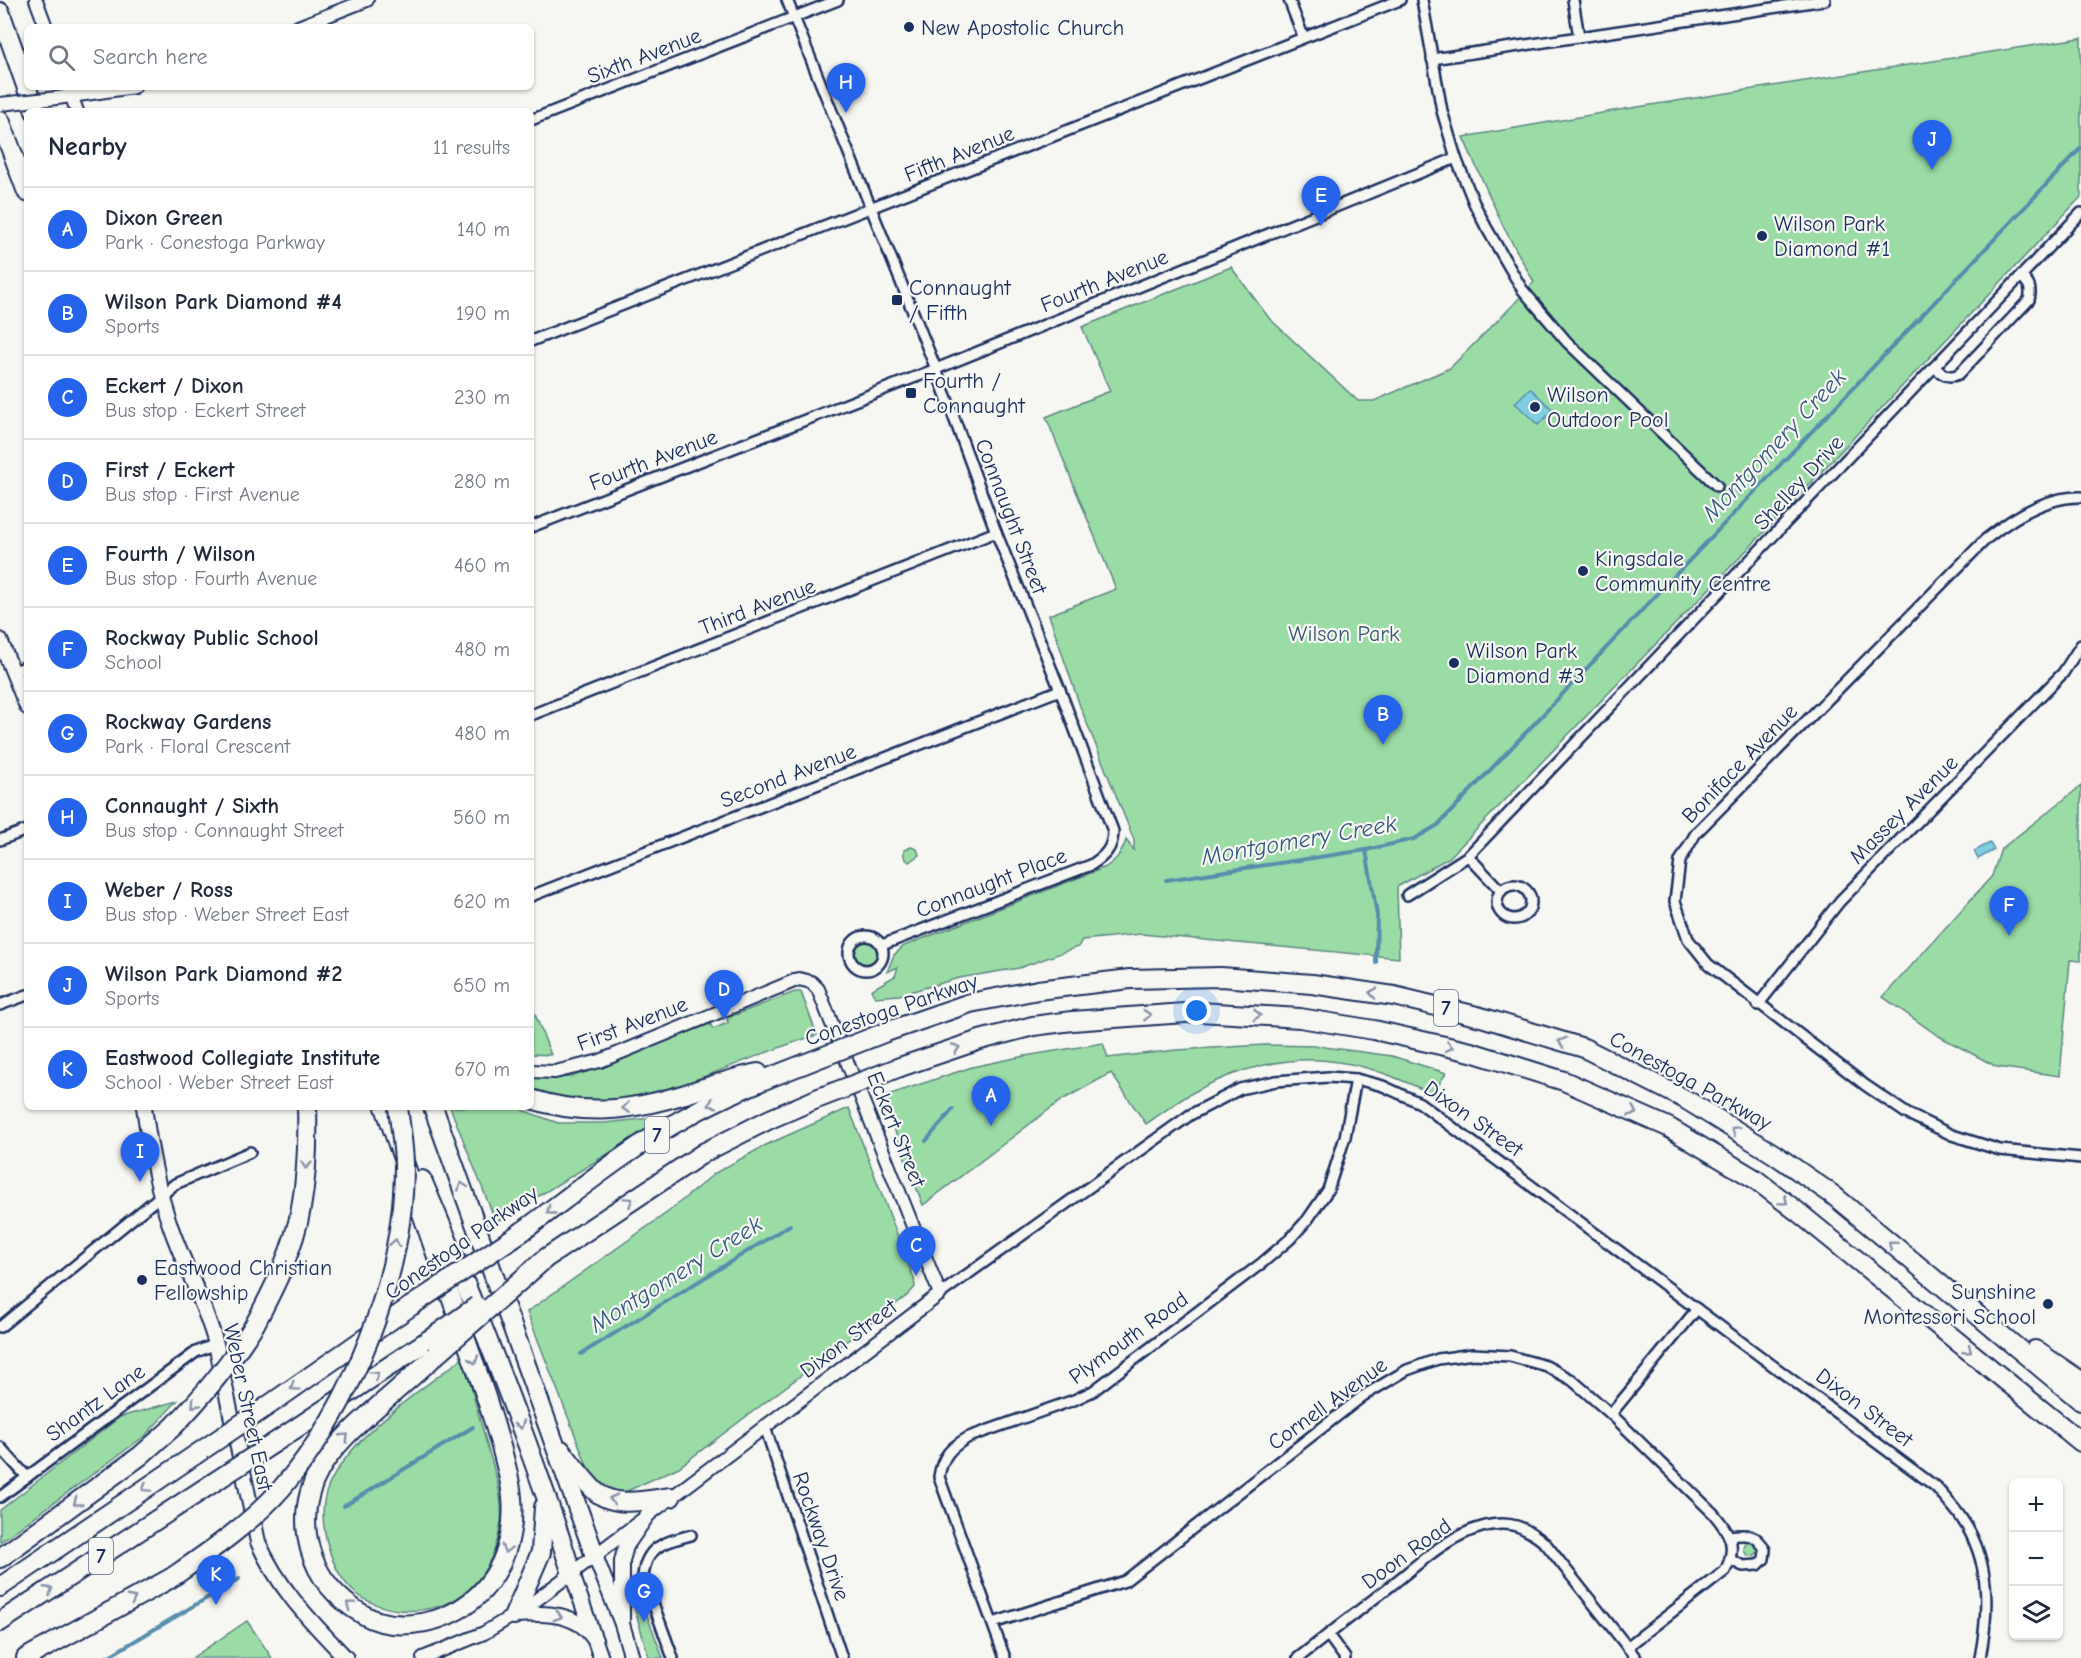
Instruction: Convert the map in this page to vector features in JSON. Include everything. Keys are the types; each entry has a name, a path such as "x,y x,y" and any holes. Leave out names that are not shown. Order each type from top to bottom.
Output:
{"highway":[{"path":"0,12 24,80"},
{"path":"28,90 34,108"},
{"path":"0,120 24,184"},
{"name":"Conestoga Parkway","path":"0,1587 523,1231 624,1156 688,1116 753,1084 886,1032 970,1003 1038,990 1130,979 1221,977 1312,984 1394,996 1482,1017 1584,1048 1685,1099 1774,1154 1833,1196 2081,1401"},
{"name":"7","path":"0,1622 274,1443 432,1348 546,1258 705,1152 770,1119 819,1098 980,1040 1033,1026 1112,1017 1199,1012 1300,1018 1374,1030 1471,1052 1564,1081 1668,1127 1755,1179 2081,1442"},
{"path":"534,1100 560,1107 589,1111 622,1110 652,1104 745,1075 804,1064"},
{"path":"0,1558 140,1456 198,1402 229,1364 271,1296 301,1210 307,1157 307,1110"},
{"path":"387,1110 485,1393 508,1473 512,1499 511,1526 506,1553 498,1572 486,1588 470,1603 446,1617 428,1622 406,1624 387,1622 370,1618 353,1609 321,1577 312,1558 306,1534 306,1513 311,1486 321,1465 335,1446 432,1348"},
{"path":"388,1110 417,1167 469,1291 500,1370 572,1574"},
{"path":"26,1658 171,1578 231,1536 281,1489 326,1428 358,1366 384,1296 399,1223 404,1166 398,1110"},
{"path":"434,1110 595,1556"},
{"path":"1937,1283 2081,1381"},
{"path":"2043,1411 2081,1455"},
{"path":"552,1439 595,1492 605,1498 631,1502 671,1497"},
{"path":"513,1615 541,1552 544,1494"}],"main road":[{"path":"0,640 24,700"},
{"name":"Weber Street East","path":"144,1110 160,1196 210,1321 258,1542 270,1568 300,1610 346,1658"},
{"path":"622,1624 622,1561 626,1546 648,1514"},
{"path":"595,1556 622,1624 632,1658"},
{"path":"572,1574 601,1658"},
{"path":"513,1615 548,1613 581,1625 595,1640"}],"street":[{"path":"36,0 45,24"},
{"path":"306,24 367,0"},
{"name":"Connaught Street","path":"787,0 936,369 996,532 1060,690 1113,831 1110,848"},
{"name":"Sixth Avenue","path":"534,119 838,0"},
{"path":"1289,0 1303,36"},
{"name":"Fifth Avenue","path":"534,340 871,209 1303,36 1400,0"},
{"path":"1422,0 1442,111 1456,158 1486,227 1522,288 1567,342 1717,486"},
{"path":"1573,0 1579,37"},
{"path":"1432,59 1825,0"},
{"path":"0,104 57,98 70,92 96,90"},
{"path":"70,92 76,108"},
{"name":"Fourth Avenue","path":"534,526 936,369 1456,158"},
{"name":"Shelley Drive","path":"1407,895 1468,856 2081,213"},
{"path":"1934,367 1947,376 1959,374 2029,300 2032,291 2029,284 2020,276"},
{"name":"Boniface Avenue","path":"2081,497 2071,496 2028,511 2007,522 1986,539 1696,833 1680,861 1675,901 1688,939 1708,964 1758,1005 1906,1113 1952,1136 2000,1150 2081,1158"},
{"name":"Third Avenue","path":"534,714 996,532"},
{"name":"Massey Avenue","path":"1758,1005 1840,901 2063,673 2081,645"},
{"path":"13,672 24,667"},
{"name":"Second Avenue","path":"534,895 1060,690"},
{"path":"0,840 24,831"},
{"name":"Connaught Place","path":"882,945 1090,864 1101,859 1110,848"},
{"path":"1468,856 1501,891"},
{"name":"First Avenue","path":"534,1071 555,1072 600,1061 799,979 811,982"},
{"name":"Eckert Street","path":"811,982 818,989 940,1294"},
{"path":"0,1005 24,995"},
{"name":"Dixon Street","path":"423,1658 484,1633 572,1574 940,1294 1191,1115 1240,1089 1287,1080 1328,1077 1356,1079 1383,1086 1420,1103 1936,1487 1964,1521 1980,1555 1988,1595 1980,1658"},
{"name":"Plymouth Road","path":"1005,1658 939,1477 941,1464 946,1454 954,1445 969,1437 1074,1400 1093,1391 1262,1263 1290,1239 1308,1219 1328,1190 1345,1137 1356,1079"},
{"path":"0,1327 175,1184 250,1152"},
{"path":"1611,1414 1697,1309"},
{"name":"Shantz Lane","path":"0,1497 196,1352 216,1344"},
{"name":"Cornell Avenue","path":"993,1623 1125,1581 1363,1396 1407,1370 1438,1359 1473,1354 1510,1356 1546,1366 1572,1380 1611,1414 1713,1513 1729,1536"},
{"name":"Rockway Drive","path":"765,1427 843,1658"},
{"path":"0,1447 27,1477"},
{"name":"Doon Road","path":"1298,1658 1449,1540 1484,1526 1503,1524 1529,1530 1546,1544 1636,1658"},
{"path":"1627,1647 1725,1571 1731,1560 1732,1546 1729,1536 1746,1534 1755,1537 1765,1550 1764,1559 1758,1565 1743,1566 1731,1560"},
{"path":"673,1658 643,1576 644,1567 662,1543 691,1536"},
{"path":"1328,1635 1345,1658"}],"green space":[{"name":"Wilson Park","path":"2081,38 2081,197 1771,525 1450,857 1397,887 1399,958 1141,934 1082,940 1078,947 1019,968 959,978 899,995 875,997 871,990 895,976 898,967 887,972 894,955 904,946 1106,867 1119,855 1126,840 1134,850 1134,840 1080,706 1049,615 1116,589 1046,417 1110,391 1082,327 1231,267 1269,318 1358,401 1374,401 1450,368 1534,282 1504,228 1463,137 1625,109"},
{"path":"2081,786 2081,961 2070,960 2060,1076 1997,1067 1937,1035 1883,997 1992,876 2001,849"},
{"path":"911,847 917,849 919,855 909,862 904,857 904,850"},
{"path":"867,941 876,945 880,954 876,963 867,967 858,963 854,954 858,945"},
{"path":"795,992 801,992 817,1035 672,1087 622,1099 576,1099 534,1091 534,1078 570,1077 710,1024 713,1029 728,1023 727,1018"},
{"path":"534,1012 551,1055 534,1054"},
{"path":"1103,1043 1108,1058 1176,1050 1265,1045 1317,1046 1392,1056 1446,1073 1433,1094 1386,1074 1350,1064 1319,1060 1281,1062 1244,1071 1209,1084 1146,1124 1111,1073 1062,1100 923,1205 882,1097 972,1067"},
{"path":"849,1108 914,1279 915,1287 908,1295 679,1467 623,1493 611,1491 601,1485 586,1463 527,1312 668,1212 715,1173 766,1145"},
{"path":"451,1110 522,1110 558,1123 604,1123 670,1116 496,1222"},
{"path":"463,1358 499,1492 501,1521 495,1549 482,1575 457,1598 427,1609 395,1609 379,1606 352,1590 335,1566 324,1525 323,1504 326,1491 339,1467 370,1432 408,1399"},
{"path":"177,1401 146,1435 0,1542 0,1510 120,1417"},
{"path":"1748,1542 1754,1542 1758,1549 1754,1556 1748,1556 1744,1552 1744,1546"},
{"path":"628,1586 636,1586 663,1658 649,1658"},
{"path":"247,1621 272,1658 192,1658"}],"water":[{"path":"1530,388 1553,410 1538,425 1515,403"},
{"path":"1990,843 1994,850 1978,859 1974,851"}],"waterway":[{"name":"Montgomery Creek","path":"1166,880 1366,850 1414,839 1438,825 2081,148"},
{"path":"1366,850 1377,915 1376,963"},
{"name":"Montgomery Creek","path":"926,1141 953,1109"},
{"name":"Montgomery Creek","path":"581,1354 790,1225"},
{"name":"Montgomery Creek","path":"344,1506 473,1427"},
{"name":"Montgomery Creek","path":"106,1658 239,1579"}],"place":[{"name":"New Apostolic Church","path":"909,27"},
{"name":"Connaught / Sixth","path":"846,113"},
{"name":"Wilson Park Diamond #2","path":"1932,170"},
{"name":"Fourth / Wilson","path":"1321,226"},
{"name":"Wilson Park Diamond #1","path":"1762,236"},
{"name":"Connaught / Fifth","path":"897,300"},
{"name":"Fourth / Connaught","path":"911,393"},
{"name":"Wilson Outdoor Pool","path":"1535,407"},
{"name":"Kingsdale Community Centre","path":"1583,571"},
{"name":"Wilson Park Diamond #3","path":"1454,663"},
{"name":"Wilson Park Diamond #4","path":"1383,745"},
{"name":"Rockway Public School","path":"2009,936"},
{"name":"First / Eckert","path":"724,1020"},
{"name":"Dixon Green","path":"991,1126"},
{"name":"Weber / Ross","path":"140,1182"},
{"name":"Eckert / Dixon","path":"916,1276"},
{"name":"Eastwood Christian Fellowship","path":"142,1280"},
{"name":"Sunshine Montessori School","path":"2048,1304"},
{"name":"Eastwood Collegiate Institute","path":"216,1605"},
{"name":"Rockway Gardens","path":"644,1622"}]}
